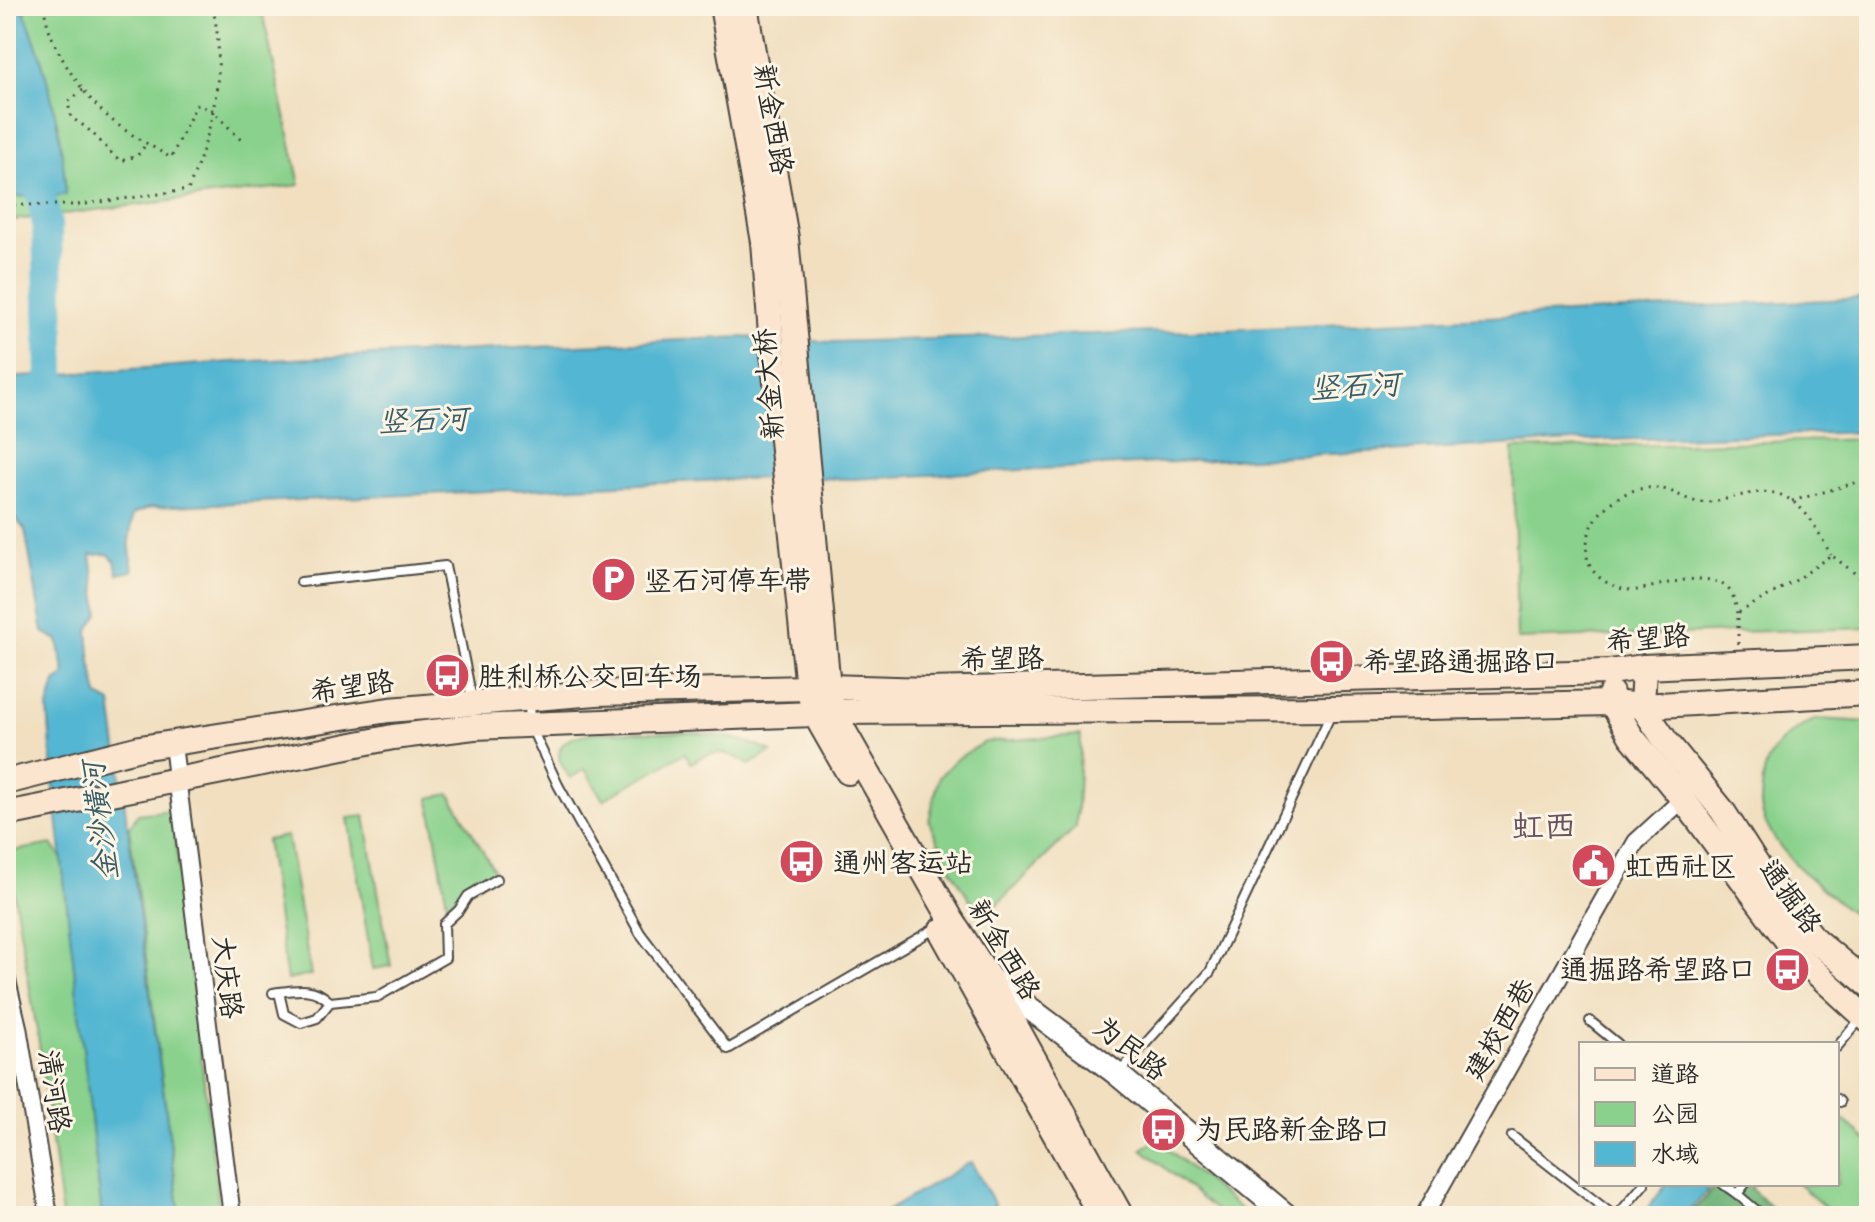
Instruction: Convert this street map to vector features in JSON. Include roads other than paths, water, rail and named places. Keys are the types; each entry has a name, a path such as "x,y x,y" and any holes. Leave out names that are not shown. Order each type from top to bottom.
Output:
{"main road":[{"name":"新金西路","path":"722,6 775,240"},
{"name":"新金西路","path":"745,6 775,240"},
{"name":"新金大桥","path":"775,240 801,526"},
{"name":"新金西路","path":"801,526 818,687 824,713 945,923 1101,1216"},
{"name":"希望路","path":"6,782 140,748 389,710 596,693 818,687 928,690 1609,672 1644,667 1869,657"},
{"path":"1642,706 1644,667"},
{"name":"通掘路","path":"1609,672 1612,703 1631,736 1683,799 1800,958 1866,1019"},
{"name":"希望路","path":"8,813 393,737 474,727 824,713 1334,709 1612,703 1642,706 1869,693"},
{"name":"通掘路","path":"1642,706 1665,740 1722,810 1764,876 1815,940 1869,985"},
{"name":"新金西路","path":"945,923 989,978 1121,1216"}],"street":[{"name":"大庆路","path":"173,745 232,1216"},
{"name":"建校西巷","path":"1424,1216 1636,842 1683,799"},
{"name":"清河路","path":"6,976 18,1027 49,1216"},
{"name":"为民路","path":"989,978 1117,1074 1287,1216"}],"lane":[{"path":"301,582 445,566 468,670 474,727"},
{"path":"529,698 530,725 558,785 640,933 728,1049 945,923"},
{"path":"1117,1074 1210,972 1334,709"},
{"path":"330,1002 321,993 301,988 276,992 284,1014 301,1023 317,1018 330,1002 377,997 445,958 444,924 468,896 497,879"},
{"path":"1839,1045 1866,1019"},
{"path":"1590,1021 1616,1042"},
{"path":"1512,1136 1616,1216 1642,1186"},
{"path":"1725,1186 1763,1216"},
{"path":"1737,1194 1743,1186"}],"water":[{"path":"6,6 22,6 39,52 57,122 66,195 11,197 6,155"},
{"path":"1869,298 1869,432 1575,441 852,479 787,477 151,507 133,514 129,541 133,571 118,574 115,561 108,554 91,555 99,613 88,631 98,696 111,703 180,1216 102,1216 54,791 48,708 55,682 65,675 58,640 43,632 25,530 6,507 6,378 231,362 742,337 831,342 1225,330"},
{"path":"971,1162 995,1205 974,1216 878,1216"},
{"path":"1665,1186 1711,1186 1686,1216 1641,1216"}],"waterway":[{"path":"33,157 47,224 52,416"}],"place":[{"name":"竖石河停车带","path":"613,580"},
{"name":"希望路通掘路口","path":"1332,661"},
{"name":"胜利桥公交回车场","path":"447,676"},
{"name":"通州客运站","path":"802,862"},
{"name":"虹西社区","path":"1594,866"},
{"name":"通掘路希望路口","path":"1787,969"},
{"name":"为民路新金路口","path":"1164,1129"}],"district":[{"name":"虹西","path":"1544,826"}],"water label":[{"name":"竖石河","path":"1355,386"},
{"name":"竖石河","path":"423,420"},
{"name":"金沙横河","path":"100,821"}]}
